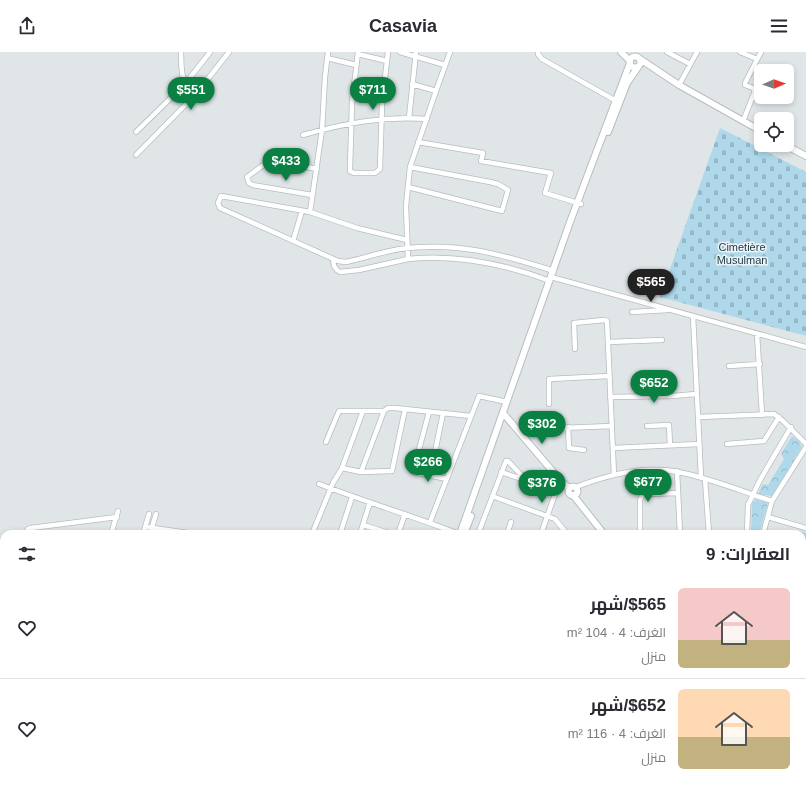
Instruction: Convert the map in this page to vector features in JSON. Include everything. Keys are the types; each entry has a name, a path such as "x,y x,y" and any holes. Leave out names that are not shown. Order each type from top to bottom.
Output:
{"main road":[{"path":"621,52 633,67 638,62"},
{"path":"627,52 638,62"},
{"path":"465,530 552,277 632,58 754,127"},
{"path":"617,101 638,62"},
{"path":"794,150 806,156"},
{"path":"462,530 505,415 507,402 521,369"},
{"path":"505,415 560,480 569,488 569,493 573,495 601,530"},
{"path":"569,488 572,486 578,489 577,493 573,495"}],"street":[{"path":"181,52 183,78 185,84 196,94"},
{"path":"136,132 185,84 210,52"},
{"path":"136,155 196,94 229,52"},
{"path":"310,212 322,130 328,52"},
{"path":"387,61 358,53 352,103 350,171 354,174 375,173 381,166 382,104 387,61 388,52"},
{"path":"400,52 416,54 445,65"},
{"path":"408,259 406,240 406,206 410,167 450,52"},
{"path":"538,52 542,59 617,101"},
{"path":"679,86 697,52"},
{"path":"740,52 757,59"},
{"path":"742,121 755,91 753,88 745,85 745,83 761,52"},
{"path":"669,53 690,64"},
{"path":"409,118 416,54"},
{"path":"327,58 356,65"},
{"path":"412,84 436,91"},
{"path":"303,135 352,122 382,118 427,119"},
{"path":"418,142 483,153 481,161 550,173 546,193 579,203"},
{"path":"312,195 253,185 249,183 248,178 262,166 274,160 317,169"},
{"path":"408,187 502,211 508,190 498,184 484,180 410,167"},
{"path":"406,240 357,228 310,212 221,196 218,203 220,208 223,210 333,259 346,262 377,254 407,249 441,247 468,248 510,256 552,277"},
{"path":"293,241 302,211"},
{"path":"333,259 334,266 340,272 359,270 408,259 425,257 459,258 486,263 552,277 806,347"},
{"path":"632,312 671,309"},
{"path":"693,316 698,444 709,530"},
{"path":"575,348 574,325 576,322 607,321 614,475"},
{"path":"757,334 762,414"},
{"path":"608,342 662,340"},
{"path":"730,366 760,364"},
{"path":"550,404 549,379 609,376"},
{"path":"610,397 696,394"},
{"path":"430,522 479,396 507,402"},
{"path":"326,442 339,411 384,410 390,408 471,416"},
{"path":"342,468 362,472 392,471 406,409"},
{"path":"362,472 384,410"},
{"path":"314,530 331,488 342,468 364,411"},
{"path":"429,412 413,472 447,479"},
{"path":"428,475 435,452 443,413"},
{"path":"698,417 774,414 791,428 806,445 772,501 764,530"},
{"path":"727,444 764,441 779,417"},
{"path":"536,429 612,426"},
{"path":"647,426 669,426 670,445"},
{"path":"568,427 569,448 584,450"},
{"path":"747,530 748,505 760,480 791,428"},
{"path":"613,448 698,444"},
{"path":"479,530 501,472 507,460 521,475 521,477 518,478 501,472"},
{"path":"576,487 614,475 640,470 677,471 772,501"},
{"path":"677,471 680,530"},
{"path":"542,530 560,480"},
{"path":"319,484 352,497 450,530"},
{"path":"640,530 640,500 642,496 648,494 678,493"},
{"path":"492,496 555,519 564,530"},
{"path":"341,530 352,497"},
{"path":"361,530 370,502"},
{"path":"112,530 118,511"},
{"path":"145,530 149,514"},
{"path":"151,530 156,514"},
{"path":"399,530 405,514"},
{"path":"27,530 31,528 117,517"},
{"path":"768,517 806,528"},
{"path":"508,530 511,522"},
{"path":"363,525 379,530"},
{"path":"146,527 167,530"}],"green space":[{"name":"Cimetière Musulman","path":"720,128 754,145 754,152 767,152 806,172 806,336 660,297"},
{"path":"792,436 799,441 802,447 772,496 758,494 763,484 768,485 784,459 781,454"},
{"path":"756,499 768,503 760,530 751,530 752,503"}]}
